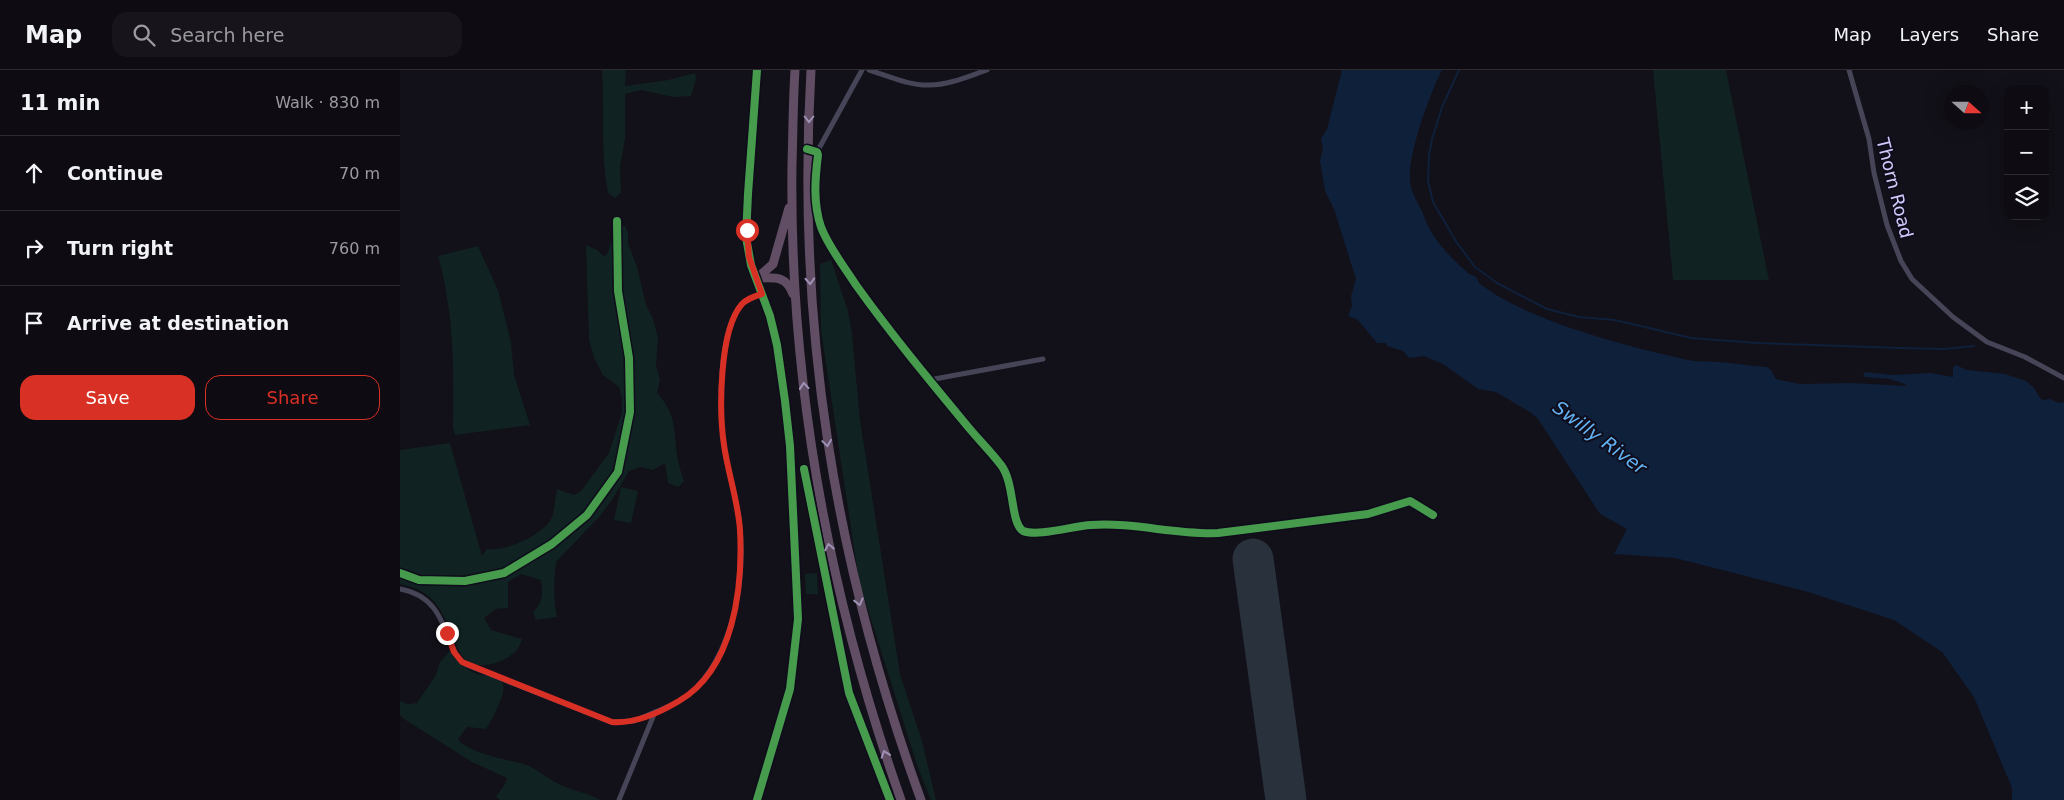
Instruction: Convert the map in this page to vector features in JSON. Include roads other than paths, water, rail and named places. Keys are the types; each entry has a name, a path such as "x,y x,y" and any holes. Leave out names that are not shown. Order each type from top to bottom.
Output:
{"highway":[{"path":"795,70 792,199 796,302 812,457 832,560 859,669 902,800"},
{"path":"811,70 812,150 808,240 817,373 830,460 848,554 872,648 899,740 921,800"},
{"path":"757,278 774,264 792,199"},
{"path":"757,278 775,278 786,282 791,288 796,302"}],"street":[{"path":"757,70 746,237 749,257 777,345 790,446 798,619 790,689 777,739 757,800"},
{"path":"862,70 812,150 816,204 826,238 862,293 929,380 1004,469 1010,483 1018,526 1028,533 1097,524 1196,533 1218,533 1368,514 1410,501 1433,515"},
{"path":"869,70 915,84 929,85 953,81 987,70"},
{"name":"Thorn Road","path":"1848,70 1869,139 1874,173 1887,225 1901,261 1912,279 1953,317 1987,342 2025,357 2064,378"},
{"path":"400,589 420,595 434,607 456,656 462,662 612,722 634,721 680,700 697,688 719,654 733,621 738,592 740,531 723,436 722,394 724,355 729,330 737,312 742,304 762,294"},
{"path":"929,380 1043,359"},
{"path":"619,800 655,712"}],"water":[{"name":"Swilly River","path":"1342,70 1442,70 1426,109 1412,156 1410,181 1412,190 1431,232 1448,253 1468,273 1476,277 1480,284 1501,298 1525,310 1609,340 1692,361 1724,362 1767,367 1776,379 1800,384 1852,383 1906,386 1890,379 1865,377 1863,375 1865,372 1893,375 1930,373 1953,377 1953,367 1956,365 1967,370 2005,374 2026,381 2043,400 2050,399 2059,403 2064,402 2064,800 2012,800 2012,788 1974,697 1942,652 1894,620 1805,591 1675,558 1614,554 1627,529 1600,514 1538,419 1530,412 1496,392 1478,389 1443,364 1424,356 1409,358 1403,351 1387,346 1386,343 1377,343 1358,320 1348,316 1352,306 1351,296 1356,279 1334,209 1325,191 1320,161 1323,149 1321,139 1327,129"}],"waterway":[{"path":"1459,70 1442,107 1432,139 1428,181 1433,202 1457,243 1475,267 1497,283 1547,309 1579,317 1615,320 1691,338 1757,343 1900,348 1944,349 1974,346"}]}
